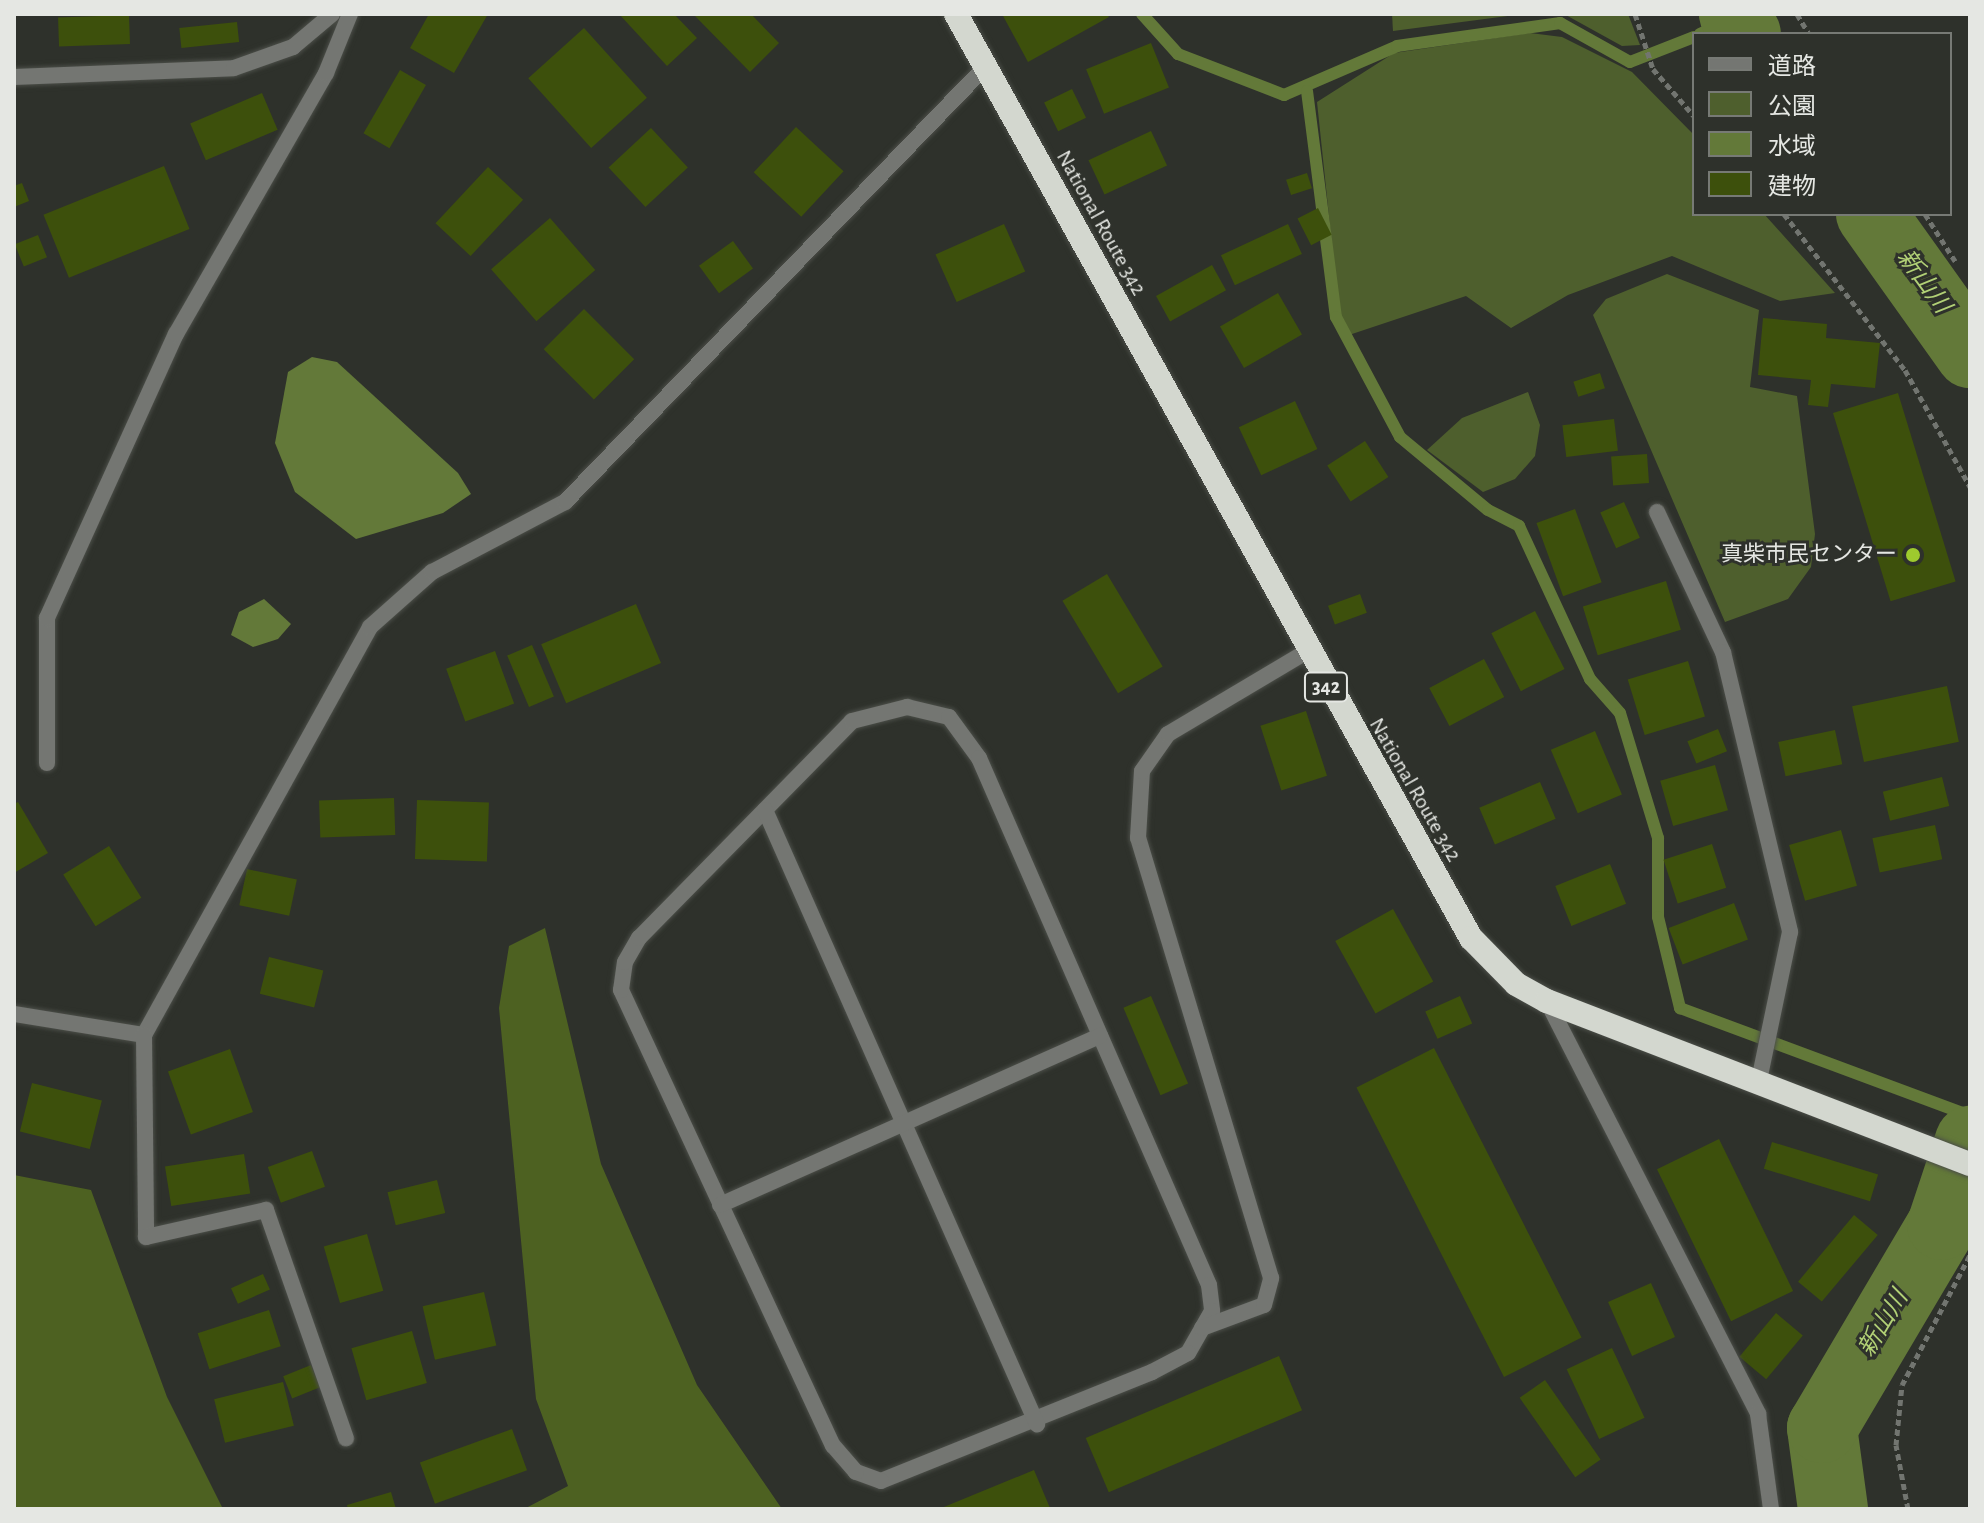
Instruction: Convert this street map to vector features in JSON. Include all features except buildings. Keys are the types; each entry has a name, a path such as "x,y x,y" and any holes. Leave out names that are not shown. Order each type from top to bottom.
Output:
{"highway":[{"name":"National Route 342","path":"956,14 1306,652 1471,938 1516,984 1547,1001 1970,1164"}],"street":[{"path":"14,77 234,68 293,47 332,14"},
{"path":"47,763 47,618 176,334 326,73 350,14"},
{"path":"346,1438 266,1210 146,1237 144,1035 370,627 432,572 565,502 986,66"},
{"path":"1657,512 1723,652 1790,932 1759,1081"},
{"path":"1202,1328 1264,1305 1271,1278 1138,838 1142,771 1168,734 1306,652"},
{"path":"907,707 949,717 979,758 1100,1036 1209,1285 1212,1311 1188,1353 1037,1424 904,1478 881,1481 856,1472 833,1446 621,990 625,962 639,938 852,721 907,707"},
{"path":"765,810 1037,1424"},
{"path":"1547,1001 1758,1414 1771,1509"},
{"path":"14,1014 144,1035"},
{"path":"720,1205 1100,1036"}],"path":[{"path":"1635,14 1653,69 1692,114"},
{"path":"1797,14 1808,32"},
{"path":"1786,216 1905,370 1970,487"},
{"path":"1926,216 1955,261"},
{"path":"1908,1509 1896,1445 1902,1385 1970,1255"}],"green space":[{"path":"1392,14 1523,14 1393,31"},
{"path":"1564,14 1628,14 1640,45 1622,46"},
{"path":"1530,33 1562,37 1632,72 1692,133 1692,216 1766,216 1835,293 1780,301 1672,256 1568,295 1511,328 1466,296 1349,335 1339,311 1317,102 1394,53"},
{"path":"1667,274 1759,310 1750,387 1797,396 1815,534 1811,567 1788,599 1725,622 1593,315 1606,299"},
{"path":"1528,392 1540,425 1535,456 1515,479 1483,492 1427,450 1462,418"}],"shaded area":[{"path":"545,928 601,1164 697,1385 782,1509 524,1509 568,1486 536,1399 499,1008 509,946"},
{"path":"14,1175 91,1190 167,1397 223,1509 14,1509"}],"water":[{"path":"312,357 337,362 458,473 471,494 443,513 356,539 295,492 275,443 288,372"},
{"path":"264,599 291,624 278,639 253,647 231,635 239,612"}],"waterway":[{"path":"1142,14 1178,54 1284,95 1397,46 1560,23 1630,62 1692,38"},
{"name":"新山川","path":"1734,14 1745,32"},
{"path":"1704,32 1735,18"},
{"path":"1307,91 1336,317 1400,437 1488,510 1519,526 1590,679 1620,713 1658,838 1658,917 1680,1008 1970,1116"},
{"name":"新山川","path":"1872,216 1970,353"},
{"name":"新山川","path":"1833,1509 1822,1428 1942,1225 1970,1141"}],"place":[{"name":"真柴市民センター","path":"1913,555"}]}
